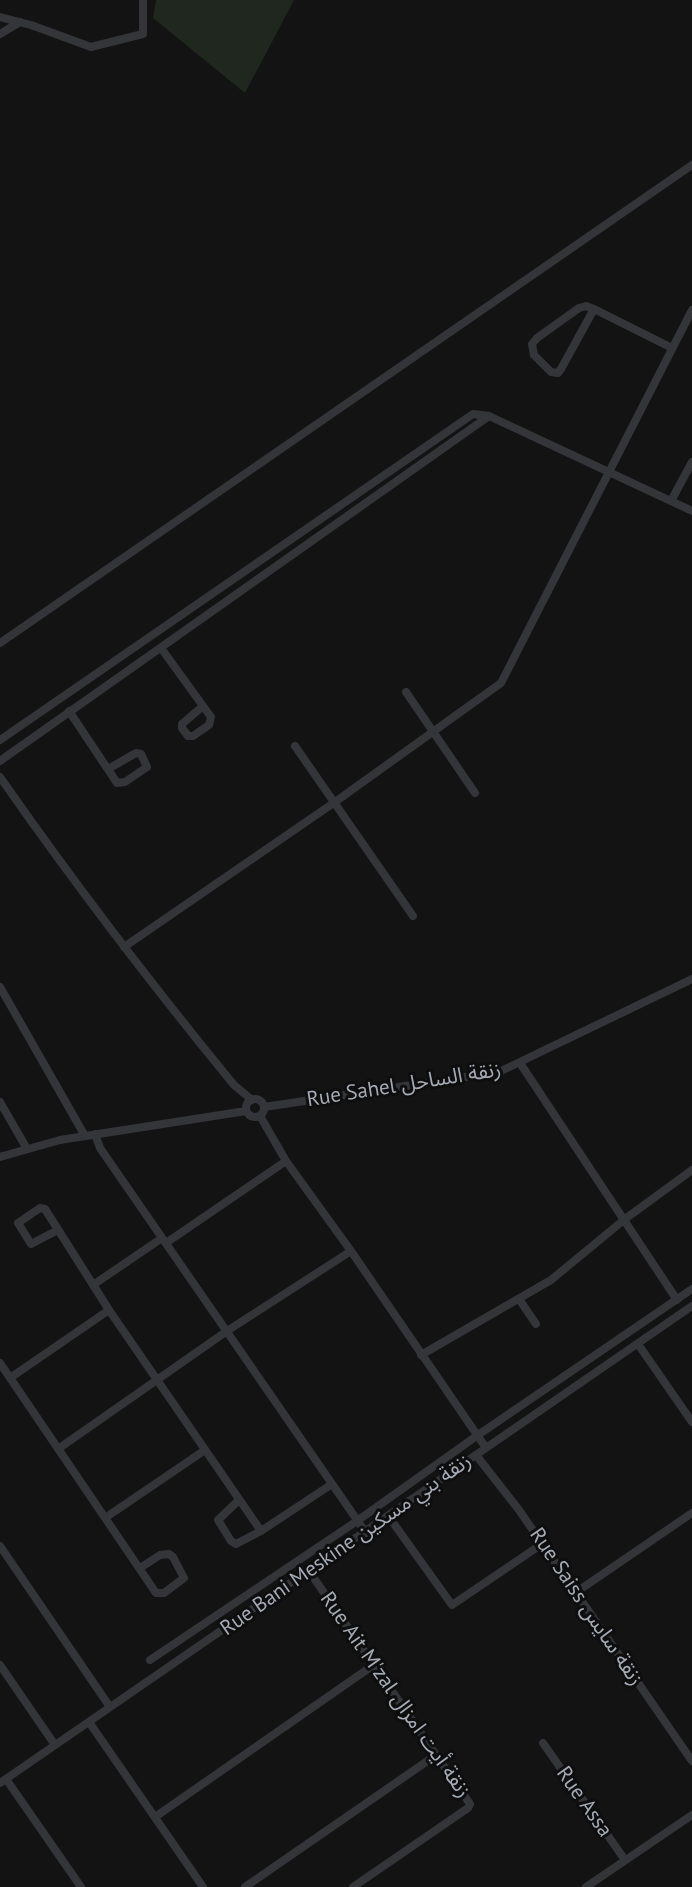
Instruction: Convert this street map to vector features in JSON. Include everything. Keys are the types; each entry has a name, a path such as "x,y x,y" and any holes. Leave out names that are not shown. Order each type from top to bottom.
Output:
{"street":[{"path":"0,17 84,45 98,47 143,34 143,0"},
{"path":"0,34 20,22"},
{"path":"0,643 692,165"},
{"path":"594,309 561,369 558,373 551,372 532,351 534,340 581,307 594,309 672,348"},
{"path":"124,947 335,802 496,688 505,678 692,310"},
{"path":"0,740 473,414 489,416 692,511"},
{"path":"0,761 489,416"},
{"path":"671,501 692,462"},
{"path":"192,608 200,621"},
{"path":"161,648 203,706"},
{"path":"407,692 475,793"},
{"path":"69,711 116,782 121,783 147,767 141,754 136,753 108,769"},
{"path":"295,746 413,916"},
{"path":"0,777 75,884 234,1085 252,1100 260,1101 264,1108 260,1116"},
{"name":"Rue Sahel زنقة الساحل","path":"264,1108 489,1075 520,1063 692,979"},
{"path":"0,987 85,1136"},
{"path":"520,1063 677,1300"},
{"path":"246,1111 252,1100"},
{"path":"0,1102 27,1149"},
{"path":"0,1157 95,1134 246,1111 253,1117 260,1116"},
{"path":"260,1116 286,1161 486,1448"},
{"path":"95,1134 100,1148 366,1532"},
{"path":"93,1285 286,1161"},
{"path":"421,1355 551,1280 625,1219 692,1170"},
{"path":"58,1230 31,1244 18,1223 42,1208 58,1230 109,1310 261,1531"},
{"path":"58,1449 227,1331 351,1251"},
{"path":"150,1660 357,1521 692,1289"},
{"path":"520,1299 536,1324"},
{"name":"Rue Bani Meskine زنقة بني مسكين","path":"3,1781 692,1307"},
{"path":"10,1378 109,1310"},
{"path":"638,1344 692,1422"},
{"path":"0,1363 158,1595 184,1578 169,1553 160,1555 140,1568"},
{"path":"105,1518 205,1450"},
{"name":"Rue Saiss زنقة سايس","path":"476,1455 542,1544 692,1761"},
{"path":"239,1500 218,1518 232,1541 240,1543 332,1484"},
{"path":"575,1593 692,1513"},
{"path":"389,1517 452,1605 542,1544"},
{"path":"0,1546 110,1707"},
{"name":"Rue Ait M'zal زنقة أيت امزال","path":"309,1571 469,1801 470,1807 353,1887"},
{"path":"155,1817 375,1664"},
{"path":"0,1665 55,1745"},
{"path":"89,1722 203,1887"},
{"name":"Rue Assa","path":"543,1743 625,1860"},
{"path":"245,1887 436,1755"},
{"path":"3,1781 81,1887"},
{"path":"586,1887 692,1815"}],"shaded area":[{"path":"156,0 294,0 245,93 153,18"}]}
